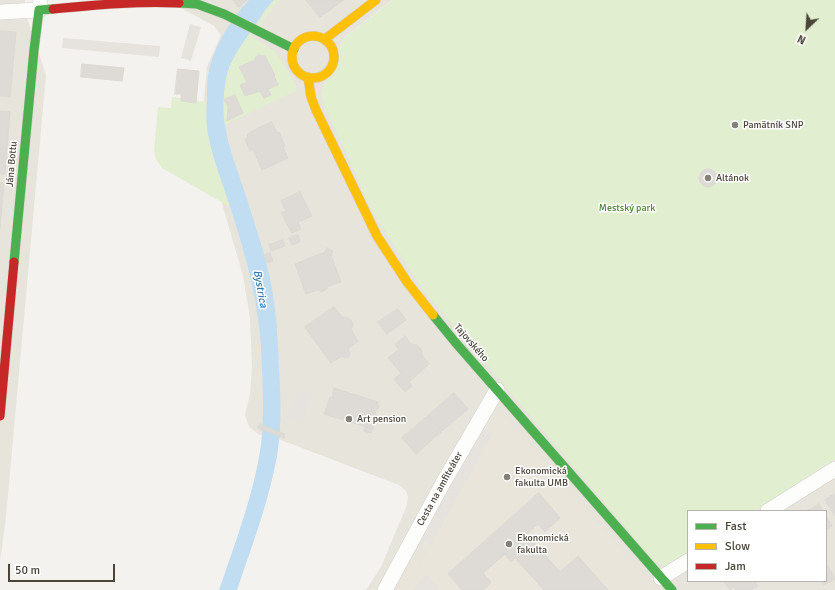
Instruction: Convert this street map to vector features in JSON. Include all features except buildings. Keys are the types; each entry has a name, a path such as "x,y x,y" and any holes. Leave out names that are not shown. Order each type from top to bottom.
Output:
{"street":[{"path":"325,39 376,0"},
{"path":"0,12 40,5 197,2 294,49"},
{"name":"Jána Bottu","path":"0,416 2,377 40,5"},
{"path":"313,36 325,39 330,43 334,56 334,62 327,73 321,76 308,77 298,71 292,60 294,49 297,44 307,37 313,36"},
{"name":"Tajovského","path":"308,77 311,97 316,110 360,203 393,261 407,282 497,390 672,590"},
{"name":"Cesta na amfiteáter","path":"386,590 443,483 497,390"},
{"path":"770,510 835,469"},
{"path":"661,578 687,562"}],"shaded area":[{"path":"0,0 25,0 25,12 46,75 6,517 0,562"},
{"path":"166,0 392,0 345,37 339,47 337,65 323,85 687,553 687,582 827,582 827,510 757,510 835,459 835,590 366,590 381,567 407,505 408,496 405,490 399,485 281,440 258,434 249,427 245,415 250,394 252,367 250,318 243,276 201,131 207,67 221,35 214,26"},
{"path":"190,24 201,27 191,61 181,58"},
{"path":"63,38 160,46 159,57 62,48"},
{"path":"303,391 312,394 303,424 285,418 295,395"},
{"name":"Ekonomická fakulta UMB","path":"497,412 502,414 656,590 396,590 414,557 420,564 428,549 423,540 491,416 493,413"},
{"path":"483,428 493,433 431,545 421,539"},
{"path":"427,575 441,590 412,589"}],"green space":[{"path":"274,0 281,0 275,5 252,37 274,51 286,67 298,90 224,125 224,93 226,77 231,62 239,48"},
{"name":"Mestský park","path":"393,0 835,0 835,459 757,510 687,510 687,555 668,567 655,562 422,289 371,209 321,97 323,85 337,65 339,47 345,37"},
{"path":"172,97 206,102 206,116 210,143 230,207 162,168 156,159 154,152 158,107 171,108"}],"water":[{"name":"Bystrica","path":"249,0 274,0 262,14 239,49 227,73 223,100 225,128 232,155 267,264 271,286 278,345 280,433 277,459 266,501 237,590 219,590 254,482 261,445 263,395 260,330 255,297 243,250 214,160 209,139 206,119 207,87 210,66 221,39 231,22"}],"traffic: fast":[{"path":"179,3 197,4 224,14 294,49"},
{"path":"14,262 39,10 53,9"},
{"path":"433,315 672,590"}],"traffic: slow":[{"path":"325,39 376,0"},
{"path":"309,36 317,36 328,42 334,53 334,57 334,61 328,72 317,78 309,78 298,72 292,61 292,53 298,42 309,36"},
{"path":"308,77 311,97 316,110 377,236 407,282 433,315"}],"traffic: jam":[{"path":"53,9 132,3 179,3"},
{"path":"0,416 14,262"}],"place":[{"name":"Pamätník SNP","path":"735,125"},
{"name":"Altánok","path":"708,178"},
{"name":"Art pension","path":"349,419"},
{"name":"Ekonomická fakulta UMB","path":"507,477"},
{"name":"Ekonomická fakulta","path":"509,544"}]}
